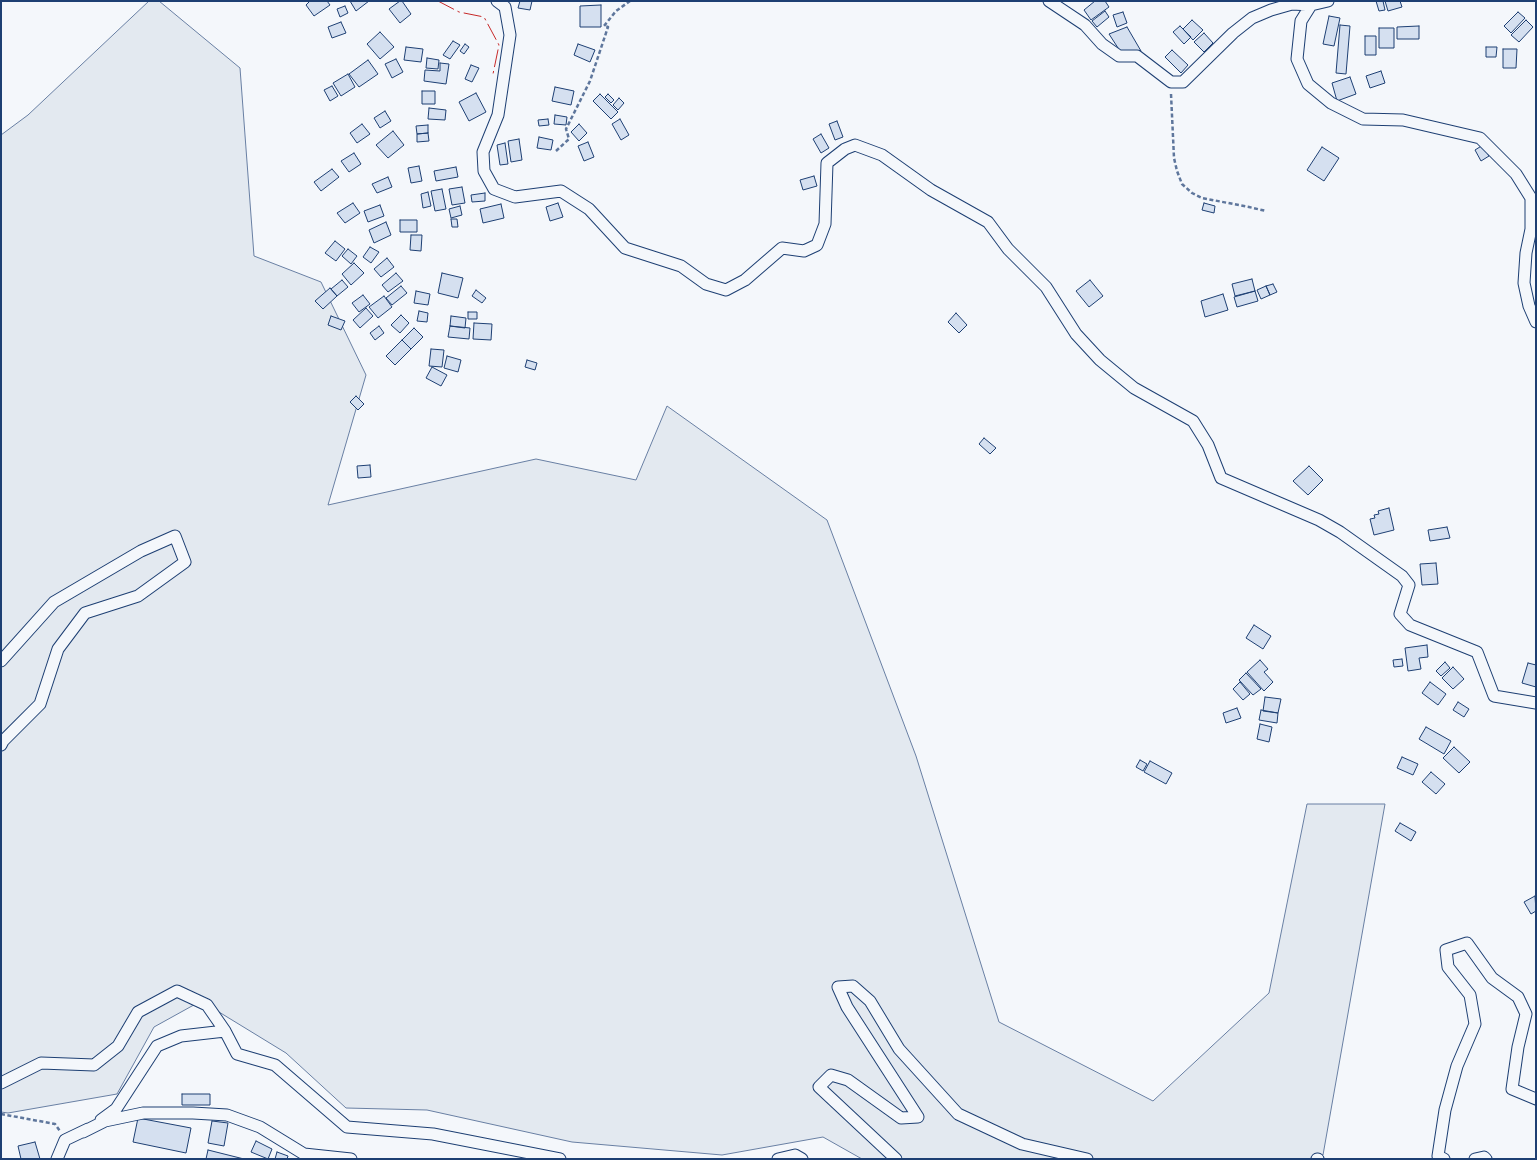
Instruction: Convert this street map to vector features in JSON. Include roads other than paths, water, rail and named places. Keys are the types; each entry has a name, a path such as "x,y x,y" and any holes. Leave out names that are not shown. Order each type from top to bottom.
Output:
{"street":[{"path":"497,1 505,7 510,35 498,115 483,152 484,171 494,190 515,197 560,191 589,209 625,248 681,266 706,284 726,290 744,280 782,248 804,251 817,245 825,224 828,182 827,163 845,149 855,145 882,155 931,190 988,222 1008,250 1046,287 1076,334 1100,360 1134,388 1193,421 1208,445 1221,478 1319,520 1340,532 1402,576 1409,585 1400,614 1410,625 1477,652 1494,696 1536,703"},
{"path":"1049,1 1086,25 1102,44 1119,56 1138,56 1171,82 1183,82 1233,33 1252,18 1292,4 1311,5 1328,1"},
{"path":"1311,5 1300,21 1297,58 1308,84 1331,103 1362,120 1403,120 1480,138 1516,174 1532,198 1531,229 1526,253 1524,282 1528,306 1536,322"},
{"path":"1,661 54,602 141,551 175,536 185,562 138,596 85,613 58,649 40,704 1,745"},
{"path":"1444,1159 1438,1156 1445,1110 1457,1066 1476,1024 1470,995 1448,966 1446,950 1466,943 1492,978 1518,997 1526,1014 1518,1047 1512,1089 1536,1099"},
{"path":"896,1159 820,1087 831,1075 848,1080 900,1118 918,1118 847,1007 838,987 853,986 870,1001 899,1049 958,1114 1022,1144 1087,1159"},
{"path":"1,1083 41,1063 94,1065 118,1046 138,1012 177,991 207,1005 225,1031 237,1054 275,1064 347,1127 433,1134 560,1159"},
{"path":"83,1132 116,1109 157,1046 182,1036 225,1031"},
{"path":"57,1159 65,1140 106,1121 143,1113 193,1112 227,1115 260,1127 304,1154 351,1159"},
{"path":"778,1159 795,1155 802,1159"},
{"path":"1475,1159 1484,1157 1486,1159"}]}
